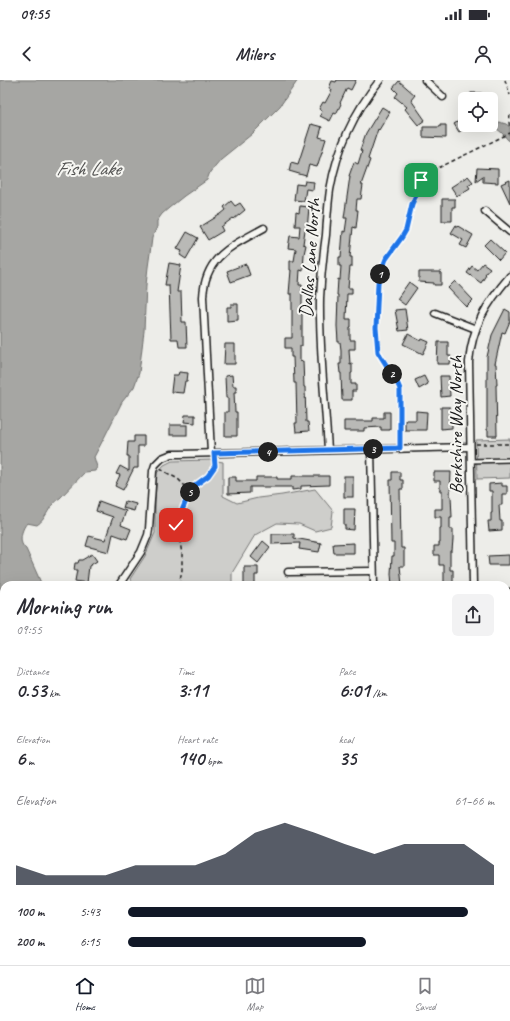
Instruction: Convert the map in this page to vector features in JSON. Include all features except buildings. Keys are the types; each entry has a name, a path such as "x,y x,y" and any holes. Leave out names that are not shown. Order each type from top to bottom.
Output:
{"street":[{"name":"Dallas Lane North","path":"328,450 321,351 320,297 330,191 343,143 348,131 359,110 380,80"},
{"path":"426,80 443,97"},
{"path":"485,211 510,232"},
{"path":"213,453 203,297 204,283 208,271 215,260 224,252 264,228"},
{"name":"Berkshire Way North","path":"472,581 470,350 476,329 487,305 510,276"},
{"path":"434,313 476,329"},
{"path":"124,581 148,535 153,471 157,463 166,456 172,454 470,447"},
{"path":"371,449 374,581"},
{"path":"288,572 374,571"}],"lane":[{"path":"470,461 510,460"}],"path":[{"path":"505,80 510,95"},
{"path":"510,115 510,129"},
{"path":"400,448 400,389 379,354 378,348 376,328 377,291 380,274 386,259 406,230 412,204 424,176 510,133"},
{"path":"470,447 474,444 510,444"},
{"path":"180,581 182,570 182,554 180,542 176,532 176,525 190,491 208,476 215,466 213,453"},
{"path":"157,463 165,472 178,479 190,491"}],"shaded area":[{"path":"510,439 510,478 477,479 476,440"},
{"path":"211,460 223,462 223,496 237,503 258,498 315,489 333,511 331,527 315,531 299,524 277,523 255,535 232,573 232,581 131,581 130,579 145,556 155,533 157,473 164,465 172,461"}],"water":[{"name":"Fish Lake","path":"0,80 298,80 280,106 252,134 221,159 210,172 207,180 169,208 157,221 157,227 152,238 148,267 144,331 139,373 134,387 122,402 94,457 97,467 95,471 85,472 60,498 53,503 43,519 37,525 27,523 23,529 21,540 40,581 0,581"},
{"path":"498,123 506,124 510,127 510,141 498,130"}],"route":[{"path":"176,525 190,491 208,476 215,466 214,453 400,448 400,389 378,352 376,328 377,291 380,274 386,259 406,230 412,204 421,180"}]}
